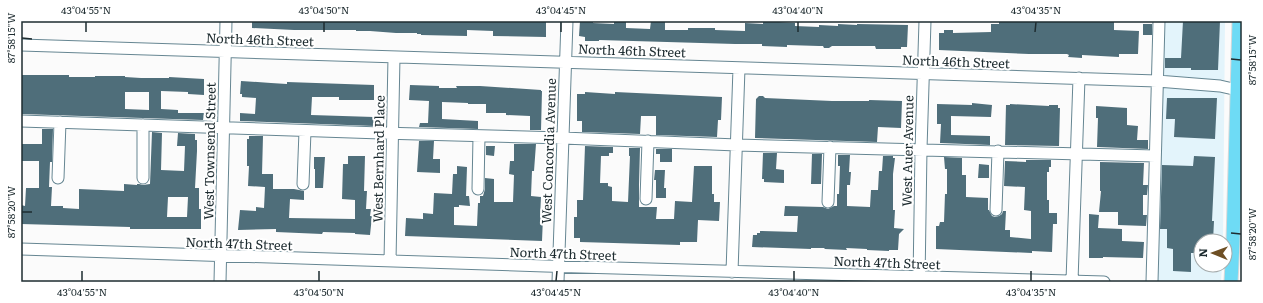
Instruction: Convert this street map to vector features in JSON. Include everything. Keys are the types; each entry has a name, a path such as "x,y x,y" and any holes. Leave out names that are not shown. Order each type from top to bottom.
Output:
{"main road":[{"path":"1231,282 1238,242 1240,90 1239,21"}],"street":[{"name":"West Townsend Street","path":"220,282 226,21"},
{"name":"West Concordia Avenue","path":"558,282 567,21"},
{"name":"West Auer Avenue","path":"920,279 921,149 925,21"},
{"path":"1152,282 1159,21"},
{"name":"North 46th Street","path":"21,46 1079,78 1157,81 1220,86 1240,90"},
{"name":"West Bernhard Place","path":"390,261 394,57"},
{"path":"732,272 739,68"},
{"path":"1072,281 1079,78"},
{"path":"21,121 737,145 1155,156"},
{"path":"58,178 60,122"},
{"path":"143,125 143,178"},
{"path":"302,184 305,131"},
{"path":"478,189 479,136"},
{"path":"646,199 648,141"},
{"path":"828,202 830,147"},
{"path":"996,210 998,151"},
{"name":"North 47th Street","path":"21,249 920,279 1104,282"}],"shaded area":[{"path":"1159,21 1225,21 1223,233 1193,233 1193,273 1222,273 1221,282 1153,282"}],"building":[{"path":"252,21 546,21 546,37 493,36 493,31 467,30 467,36 421,35 417,33 356,30 252,28"},
{"path":"580,21 614,24 614,21 626,21 626,28 650,29 651,21 665,21 665,30 715,28 715,30 745,31 745,23 763,24 763,21 795,23 795,26 819,27 819,25 838,26 838,24 908,25 907,47 901,47 901,49 876,49 875,46 832,46 829,48 824,48 823,46 762,46 762,44 599,40 585,41 585,37 579,36"},
{"path":"999,21 1114,21 1114,30 1139,31 1138,54 1119,54 1119,57 1082,55 1082,58 1068,57 1069,55 1067,54 939,50 939,33 944,33 944,30 953,30 953,33 991,32 991,24 999,24"},
{"path":"1183,21 1220,21 1218,70 1165,68 1165,58 1181,58"},
{"path":"1143,24 1152,24 1152,35 1143,35"},
{"path":"21,75 69,75 69,77 125,76 141,78 169,77 204,79 204,95 188,94 188,92 161,91 161,109 178,110 178,113 204,113 203,120 21,114","holes":["125,92 149,92 149,110 125,109"]},
{"path":"241,81 287,84 287,82 374,85 374,100 339,100 339,97 312,97 311,115 374,117 374,126 240,121 240,113 255,114 256,98 242,97 242,94 240,94"},
{"path":"410,85 439,86 439,88 480,86 541,90 541,130 530,130 530,116 506,115 506,113 486,113 486,104 442,102 442,119 478,121 478,129 419,127 420,123 428,123 429,101 409,100"},
{"path":"585,92 722,97 721,120 718,120 717,137 656,135 656,116 641,116 640,134 582,132 582,121 577,121 577,94 585,94"},
{"path":"759,96 763,96 765,98 832,101 902,101 901,128 878,127 877,142 755,138 756,99"},
{"path":"1167,98 1217,98 1215,139 1174,137 1175,119 1166,119"},
{"path":"972,103 992,105 991,117 951,116 951,135 990,136 990,145 940,143 941,124 937,124 937,104 972,105"},
{"path":"1006,105 1058,105 1058,108 1060,108 1059,146 1005,145"},
{"path":"1096,106 1127,108 1127,125 1138,126 1137,140 1148,140 1148,149 1097,147 1098,118 1096,118"},
{"path":"42,129 53,129 52,162 50,162 49,187 52,187 51,206 63,206 63,208 79,209 79,189 124,191 124,184 150,184 152,132 162,133 161,170 184,171 185,146 177,146 178,133 195,134 195,140 197,140 197,151 195,188 199,188 201,229 130,229 130,227 21,224 21,205 25,206 26,188 39,188 39,161 21,161 21,144 42,144","holes":["168,197 188,197 187,217 167,217"]},
{"path":"249,136 263,136 262,174 273,174 273,189 294,189 304,191 304,200 290,199 289,218 355,219 355,200 342,199 343,164 348,164 348,156 365,156 364,191 367,191 366,209 371,209 370,216 372,216 370,235 355,233 323,232 322,234 276,232 276,229 238,230 240,210 256,211 256,207 264,208 265,187 248,186 249,166 247,166 247,139 249,139"},
{"path":"419,141 434,141 433,159 440,159 440,173 417,172"},
{"path":"514,144 536,144 534,171 532,171 531,196 541,197 540,217 543,217 542,241 405,236 406,218 423,219 423,213 433,214 434,193 452,194 453,174 457,174 457,166 467,167 466,196 469,196 470,206 459,205 459,207 454,207 454,225 477,226 478,203 480,203 480,196 483,196 485,189 485,178 494,179 494,202 513,202 514,175 509,174 510,161 514,161"},
{"path":"486,146 495,146 494,156 486,155"},
{"path":"585,146 613,147 613,153 609,153 609,156 601,156 600,183 608,183 608,186 612,187 612,201 628,202 629,148 640,148 639,207 657,207 656,219 674,219 675,201 692,202 694,166 712,166 712,194 714,194 714,202 720,202 719,221 698,220 697,242 680,242 680,245 580,242 580,238 574,238 574,217 577,217 577,200 583,200"},
{"path":"656,149 672,149 672,162 660,162 660,154 656,154"},
{"path":"763,153 777,153 776,169 784,170 784,183 764,182 764,179 762,179"},
{"path":"812,154 822,154 821,184 811,184"},
{"path":"838,155 850,155 849,172 851,172 850,185 847,185 847,206 870,207 871,190 878,190 879,171 882,171 883,156 893,156 893,158 895,158 893,174 893,210 895,210 894,228 904,229 899,234 898,250 752,247 753,235 757,235 760,231 797,232 798,216 784,216 785,206 823,207 828,209 837,206 840,166 838,166"},
{"path":"1194,156 1215,157 1212,221 1214,221 1213,233 1193,233 1191,272 1173,271 1173,249 1167,248 1167,229 1160,229 1162,165 1193,166"},
{"path":"314,157 325,157 323,188 315,188"},
{"path":"944,157 962,158 962,175 966,175 966,197 988,198 988,210 992,216 999,216 1003,211 1006,211 1005,230 1010,230 1010,237 1031,239 1031,211 1024,210 1025,187 1004,186 1005,161 1026,162 1026,160 1051,160 1051,167 1049,167 1049,172 1047,172 1047,200 1049,200 1049,213 1057,213 1057,224 1053,224 1052,252 1032,251 1032,253 936,249 936,226 939,226 940,222 944,222 945,194 947,194 947,169 945,169"},
{"path":"1100,162 1144,163 1143,185 1148,185 1147,195 1143,195 1143,215 1147,215 1146,226 1118,225 1118,212 1099,212 1101,191"},
{"path":"979,164 989,165 989,178 978,178"},
{"path":"655,170 665,170 664,188 666,188 666,198 656,198 656,180 654,180"},
{"path":"1089,214 1099,215 1098,228 1122,229 1122,241 1144,242 1143,258 1089,258"}]}
